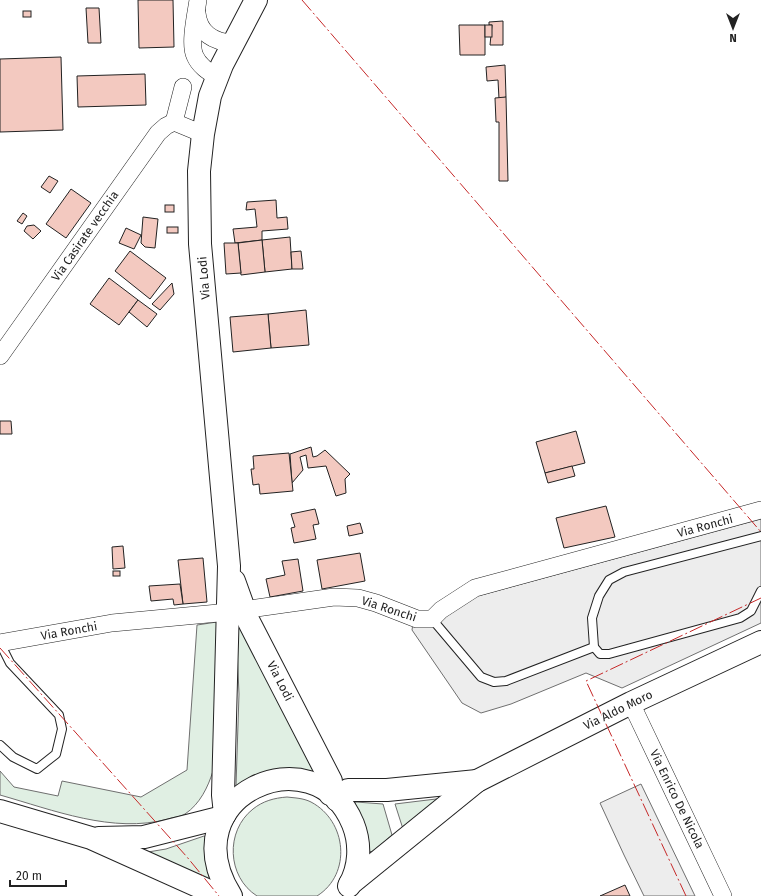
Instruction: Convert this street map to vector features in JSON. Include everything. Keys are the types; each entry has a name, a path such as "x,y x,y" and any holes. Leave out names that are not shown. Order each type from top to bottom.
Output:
{"main road":[{"name":"Via Lodi","path":"224,815 223,795 236,611 230,566 200,244 199,178 203,134 210,96 217,77 256,0"},
{"name":"Via Lodi","path":"236,611 248,620 331,781 334,797"},
{"name":"Via Aldo Moro","path":"345,893 477,781 631,703 761,642"},
{"path":"230,896 222,882 216,861 215,850 217,833 224,815 231,805 248,790 257,785 278,780 295,780 311,783 334,797 351,818 358,840 358,862 345,893"},
{"name":"Via Aldo Moro","path":"334,797 348,790 387,790 477,781"},
{"path":"0,811 91,838 209,891 230,896"},
{"path":"91,838 144,837 224,815"},
{"path":"128,854 186,896"}],"street":[{"path":"197,3 200,23 209,36 218,42 233,44"},
{"path":"197,3 194,55 199,63 217,77"},
{"path":"183,87 174,122 203,134"},
{"name":"Via Casirate vecchia","path":"0,356 158,133 166,126 174,122"},
{"name":"Via Ronchi","path":"0,643 112,623 236,611 334,597 358,598 376,603 417,619 432,619 441,610 475,588 761,510"},
{"name":"Via Enrico De Nicola","path":"631,703 723,896"}],"lane":[{"path":"761,536 624,572 609,580 599,596 592,618 594,647 600,654 609,654 740,618 751,611 761,591"},
{"path":"432,619 481,677 494,682 506,681 594,647"},
{"path":"0,643 10,663 59,715 62,729 56,754 37,769 13,757 0,745"}],"green space":[{"path":"217,622 213,771 203,795 190,810 183,815 168,819 147,823 126,824 83,818 0,795 0,771 14,787 58,796 62,781 141,797 187,770 197,625"},
{"path":"238,623 314,772 313,774 236,786 239,694 236,624"},
{"path":"287,797 299,798 311,802 323,811 332,822 338,834 341,848 340,862 336,875 328,886 317,896 257,896 247,888 235,866 233,854 234,841 244,818 253,809 269,800"},
{"path":"438,799 403,829 395,804"},
{"path":"356,802 383,804 392,835 373,852 368,851 360,817 354,805"},
{"path":"204,836 206,837 207,869 211,885 148,852 166,849"}],"shaded area":[{"path":"761,519 761,623 622,688 586,673 511,704 481,713 462,703 412,630 414,617 470,598"},
{"path":"641,784 695,896 644,896 624,855 600,803"}],"building":[{"path":"138,0 173,0 174,47 139,48"},
{"path":"86,8 99,8 101,43 88,43"},
{"path":"23,11 31,11 31,17 23,17"},
{"path":"503,21 503,45 490,45 492,25 489,25 489,22"},
{"path":"459,25 485,25 485,55 460,55"},
{"path":"485,25 492,25 492,37 485,37"},
{"path":"61,57 63,130 0,132 0,59"},
{"path":"505,65 506,97 499,99 498,80 487,81 486,67"},
{"path":"145,74 146,105 78,107 77,76"},
{"path":"506,97 508,181 499,181 499,122 496,122 495,98"},
{"path":"49,176 58,181 50,193 41,187"},
{"path":"71,189 91,203 66,238 46,224"},
{"path":"276,200 277,218 287,217 288,229 262,231 262,240 235,243 233,229 257,227 255,209 246,210 247,202"},
{"path":"165,205 174,205 174,212 165,212"},
{"path":"23,213 27,216 22,224 17,221"},
{"path":"143,217 158,219 155,248 145,247 141,243"},
{"path":"34,225 41,231 33,239 24,231 27,226"},
{"path":"167,227 178,227 178,233 167,233"},
{"path":"126,228 141,235 134,249 119,243"},
{"path":"290,237 292,269 265,272 262,240"},
{"path":"262,240 265,272 241,275 238,243"},
{"path":"224,243 238,243 241,273 226,274"},
{"path":"130,251 166,278 150,299 115,271"},
{"path":"301,251 303,269 292,269 291,252"},
{"path":"109,278 138,300 119,325 90,304"},
{"path":"172,283 174,294 160,310 152,304"},
{"path":"138,300 157,314 147,327 129,312"},
{"path":"306,310 309,345 271,348 268,314"},
{"path":"268,314 271,348 233,352 230,317"},
{"path":"0,421 11,421 12,434 0,434"},
{"path":"576,431 585,463 545,473 536,442"},
{"path":"311,447 313,457 325,450 350,474 345,479 346,493 336,496 326,466 308,468 306,455 300,457 303,470 292,483 290,454"},
{"path":"289,453 293,491 260,494 259,484 253,485 251,469 254,469 253,456"},
{"path":"572,466 575,476 548,483 545,473"},
{"path":"606,506 615,537 564,548 556,518"},
{"path":"315,509 319,524 313,525 316,539 294,543 291,528 295,527 291,514"},
{"path":"360,523 363,533 349,536 347,526"},
{"path":"123,546 125,568 113,569 112,547"},
{"path":"360,553 365,581 322,589 317,560"},
{"path":"203,558 207,602 183,604 178,560"},
{"path":"298,559 303,591 270,597 266,579 285,575 282,561"},
{"path":"113,571 120,571 120,576 113,576"},
{"path":"180,584 183,604 174,605 173,599 151,601 149,586"},
{"path":"625,885 630,896 600,896"}],"power":[{"path":"302,0 761,532"},
{"path":"686,896 586,681 761,598"},
{"path":"0,648 187,857 219,896"}]}
